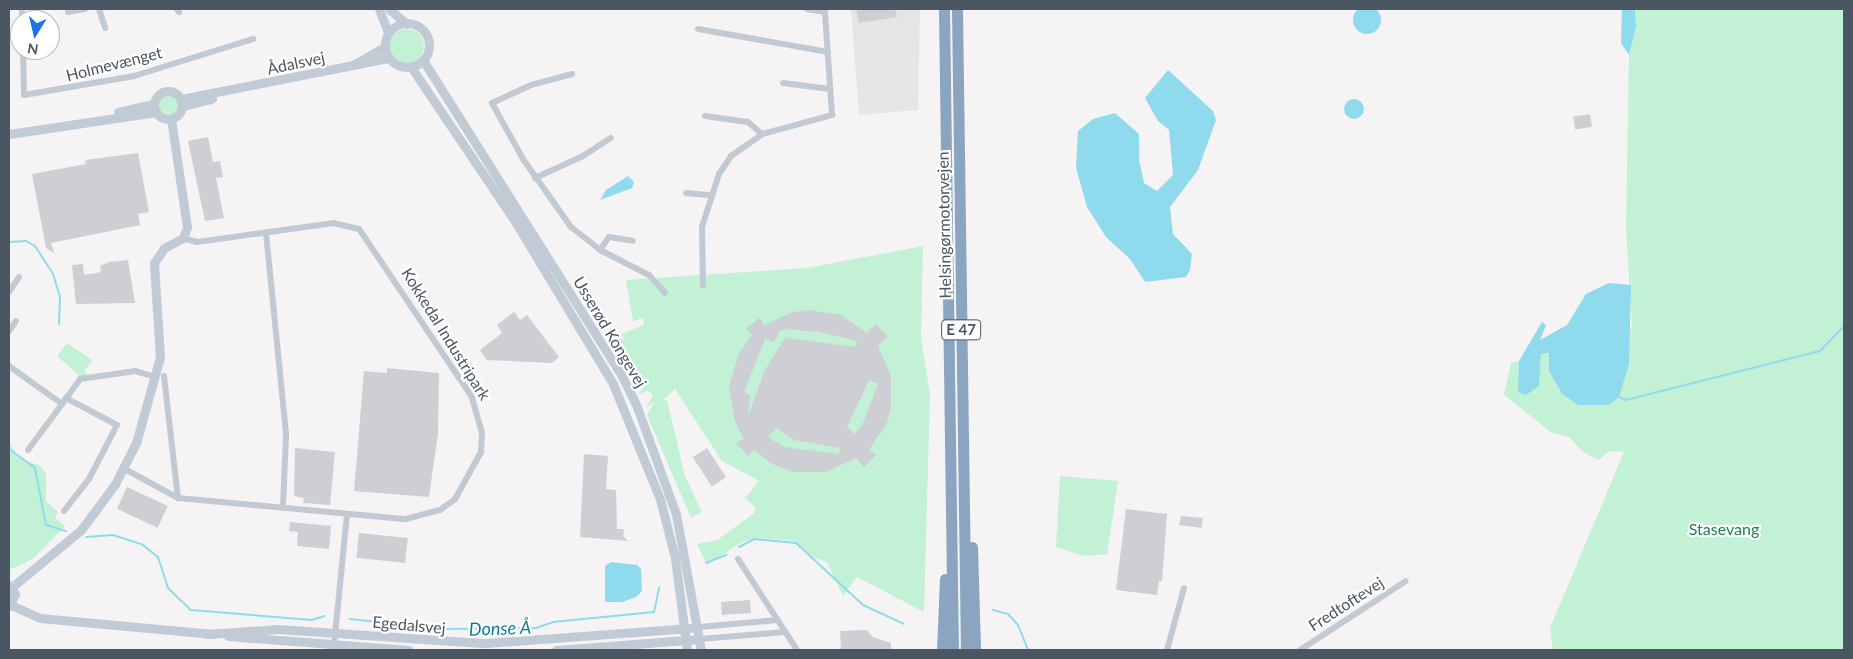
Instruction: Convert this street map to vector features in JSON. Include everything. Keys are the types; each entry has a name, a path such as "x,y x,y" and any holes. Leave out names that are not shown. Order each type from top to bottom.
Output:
{"highway":[{"name":"Helsingørmotorvejen","path":"944,9 953,650"},
{"name":"Helsingørmotorvejen","path":"957,9 966,650"},
{"path":"963,472 971,521 975,650"},
{"path":"942,650 951,517"}],"street":[{"path":"68,12 85,9"},
{"path":"99,9 105,28"},
{"path":"379,9 388,33 385,47 389,58 401,66 411,67 423,60 428,47 426,34 407,24 389,9"},
{"path":"703,284 701,239 711,195 731,156 762,134 832,116 825,12 807,9"},
{"path":"388,33 407,24"},
{"path":"698,29 828,52"},
{"name":"Holmevænget","path":"23,60 24,95 134,76 253,39"},
{"name":"Ådalsvej","path":"351,67 385,47"},
{"name":"Ådalsvej","path":"182,103 389,58"},
{"name":"Usserød Kongevej","path":"423,60 633,398 666,480 699,627 700,650"},
{"name":"Usserød Kongevej","path":"411,67 513,218 613,384 660,500 675,558 687,650"},
{"path":"572,74 531,85 492,103 536,178 572,227 600,250 635,265 665,293"},
{"path":"783,82 830,89"},
{"path":"155,108 157,96 168,91 182,103 171,119 187,227 183,238 164,248 154,264 160,344 160,376 178,498"},
{"path":"9,134 155,108 171,119"},
{"path":"705,116 748,122 762,134"},
{"path":"536,178 583,156 610,138"},
{"path":"686,193 711,195"},
{"name":"Kokkedal Industripark","path":"123,468 178,498 406,519 446,506 460,493 476,467 481,452 479,415 472,397 359,229 334,223 197,242 183,238"},
{"path":"266,233 286,435 283,508"},
{"path":"600,250 609,237 633,241"},
{"path":"9,292 19,277"},
{"path":"9,332 16,320"},
{"path":"9,366 64,401 117,425 89,479 64,511"},
{"path":"28,450 80,379 134,371 160,376"},
{"path":"10,605 15,598 11,586 80,530 123,468 160,376"},
{"path":"334,645 347,514"},
{"path":"738,559 797,650"},
{"name":"Fredtoftevej","path":"1300,650 1406,581"},
{"path":"1166,650 1184,588"},
{"name":"Egedalsvej","path":"10,605 40,618 259,639 408,650"},
{"path":"699,627 778,620"},
{"name":"Egedalsvej","path":"207,634 278,629 486,647 699,627"},
{"path":"556,650 785,632"},
{"path":"259,639 329,639 335,634"}],"shaded area":[{"path":"851,9 920,9 918,110 859,115"}],"green space":[{"name":"Stasevang","path":"1635,9 1844,9 1844,650 1553,650 1550,628 1624,452 1610,451 1598,460 1583,452 1569,437 1552,433 1504,395 1511,363 1519,361 1519,391 1539,386 1541,354 1549,353 1549,371 1562,394 1578,405 1632,327 1626,229 1629,55 1636,27"},
{"path":"407,29 414,30 419,34 423,39 423,53 419,58 414,62 407,63 400,62 395,58 391,53 390,46 391,39 395,34 400,30"},
{"path":"169,95 176,98 179,105 176,112 169,115 162,112 159,105 162,98"},
{"path":"923,246 921,337 930,394 924,612 857,577 843,596 827,562 813,557 795,541 757,538 742,542 707,565 697,544 717,540 753,514 756,508 745,498 759,481 722,461 675,389 663,400 667,400 685,476 702,512 691,518 647,415 655,401 645,409 653,396 648,390 638,395 644,386 629,377 609,339 644,325 643,318 633,321 626,280 806,268"},
{"path":"67,343 92,360 85,370 87,376 81,377 57,356"},
{"path":"9,443 19,458 41,466 46,474 46,501 58,512 55,518 65,526 33,559 9,570"},
{"path":"1060,476 1118,481 1107,554 1084,556 1056,547"}],"water":[{"path":"1367,6 1377,10 1381,20 1377,30 1367,34 1357,30 1353,20 1357,10"},
{"path":"1622,9 1635,9 1636,27 1629,55 1621,43"},
{"path":"1168,70 1213,111 1216,120 1198,170 1170,207 1173,234 1192,254 1190,270 1186,277 1145,282 1130,259 1106,237 1087,207 1076,168 1078,131 1093,119 1115,113 1139,134 1139,160 1144,183 1157,191 1173,175 1169,130 1158,121 1145,98"},
{"path":"1354,99 1361,102 1364,109 1361,116 1354,119 1347,116 1344,109 1347,102"},
{"path":"628,176 634,182 632,188 600,200 606,190"},
{"path":"1609,283 1631,285 1629,364 1619,397 1609,405 1578,405 1562,394 1549,371 1549,353 1541,354 1539,386 1526,395 1518,392 1519,361 1542,322 1546,325 1540,340 1567,325 1586,294"},
{"path":"611,562 637,565 641,569 642,591 636,597 622,602 605,602 605,566"}],"building":[{"path":"856,9 895,9 897,17 859,23"},
{"path":"1590,114 1592,127 1575,129 1573,117"},
{"path":"208,137 213,162 220,161 223,177 216,178 224,218 205,221 188,141"},
{"path":"138,153 149,212 138,214 140,225 51,243 54,253 46,248 32,174 86,164 85,160"},
{"path":"128,260 135,303 76,304 72,265 83,264 84,275 101,272 100,266 109,262"},
{"path":"809,310 841,315 867,333 876,324 888,337 878,346 891,376 891,407 887,423 869,450 876,455 864,467 856,458 826,472 793,472 772,464 754,450 748,456 736,443 744,439 734,419 729,386 739,353 752,335 746,329 759,318 764,325 793,312","holes":["785,329 819,332 857,341 856,347 785,338 765,370 748,416 750,395 744,392 765,339 774,342 780,331","869,380 878,384 863,423 855,434 847,427","776,428 794,440 840,448 839,454 784,447 768,437"]},
{"path":"514,312 520,320 527,315 559,357 552,363 487,360 480,350 502,333 497,325"},
{"path":"387,368 439,373 438,433 429,497 354,491 364,371 387,373"},
{"path":"295,448 335,452 330,505 303,503 304,498 294,496"},
{"path":"707,448 726,477 712,487 693,457"},
{"path":"584,454 608,456 606,489 616,490 617,529 624,529 623,536 628,541 580,537"},
{"path":"127,487 168,506 158,528 117,509"},
{"path":"1126,509 1167,514 1162,581 1159,581 1157,595 1116,590"},
{"path":"1181,516 1203,518 1201,528 1179,525"},
{"path":"290,522 331,526 329,549 297,546 298,532 289,531"},
{"path":"359,533 408,538 405,563 356,558"},
{"path":"750,600 751,613 722,615 721,602"},
{"path":"867,630 873,637 891,643 891,650 841,650 840,631"}],"waterway":[{"path":"9,242 26,241 35,246 53,274 60,297 59,324"},
{"path":"1619,397 1626,400 1820,351 1844,326"},
{"name":"Donse Å","path":"9,449 35,468 46,525 66,531"},
{"name":"Donse Å","path":"86,537 113,535 143,545 158,557 168,588 191,610 312,620 324,616"},
{"name":"Donse Å","path":"739,547 754,539 796,543 863,605 904,624"},
{"name":"Donse Å","path":"706,563 726,555"},
{"name":"Donse Å","path":"350,619 443,629 536,628 553,622 654,612 659,588"},
{"name":"Donse Å","path":"993,610 1008,614 1018,625 1028,650"}]}
